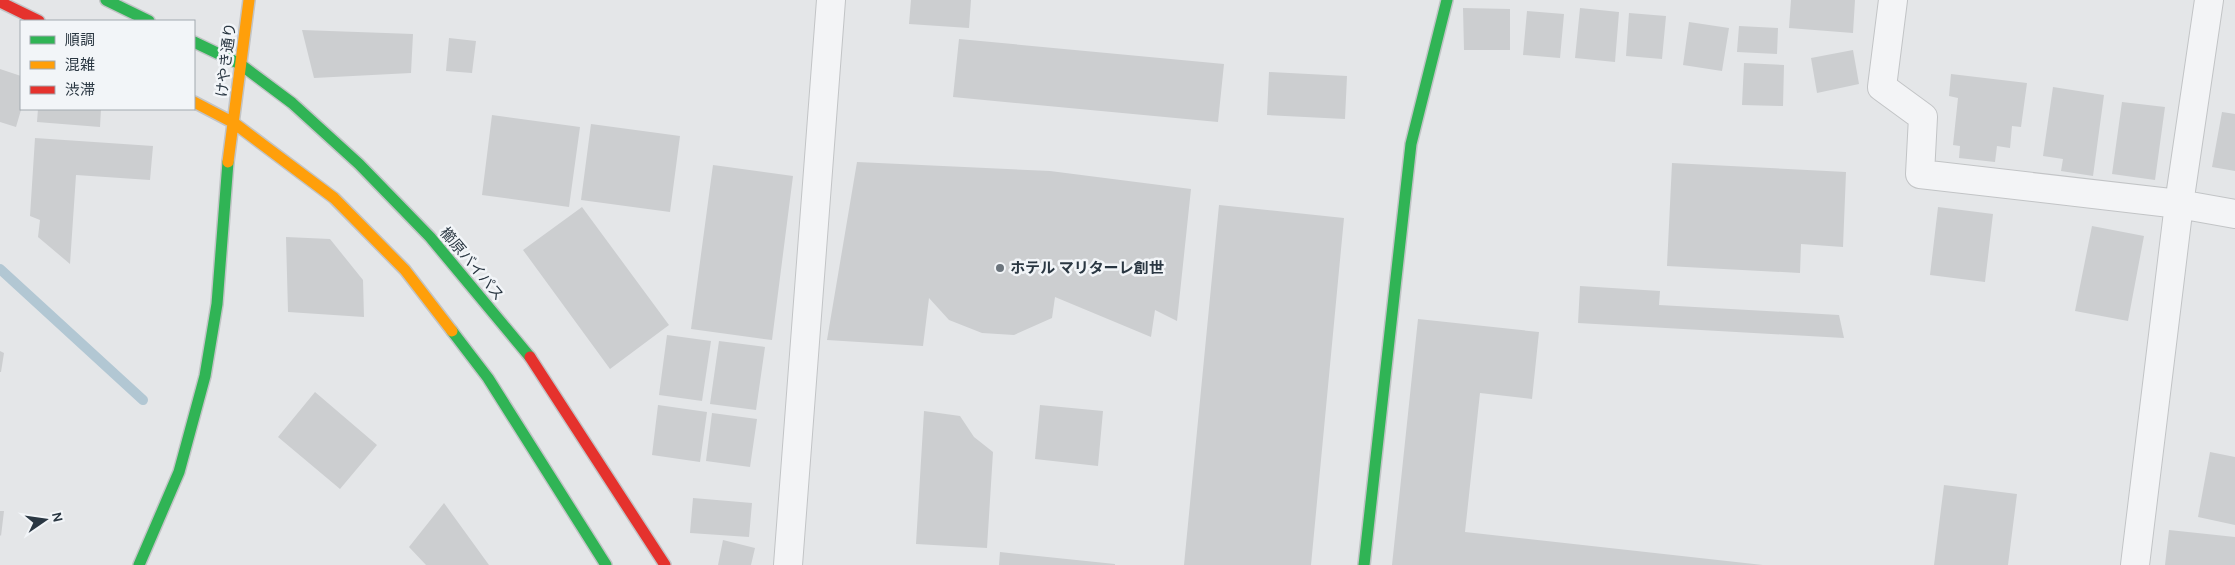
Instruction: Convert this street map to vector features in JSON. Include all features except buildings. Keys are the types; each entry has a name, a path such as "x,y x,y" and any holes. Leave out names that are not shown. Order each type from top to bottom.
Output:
{"street":[{"path":"106,0 147,20"},
{"name":"けやき通り","path":"139,565 179,472 205,376 216,304 225,188 249,0"},
{"path":"788,565 831,0"},
{"path":"1364,565 1411,144 1447,0"},
{"path":"1893,0 1882,87 1923,117 1920,174 2179,204 2235,214"},
{"path":"2135,565 2179,204 2210,0"},
{"path":"0,2 37,20"},
{"name":"櫛原バイパス","path":"195,42 240,64 292,102 359,164 437,245 532,358 665,565"},
{"path":"195,103 234,123 334,198 404,270 488,378 606,565"}],"waterway":[{"path":"0,269 143,400"}],"traffic: fast":[{"path":"106,0 147,20"},
{"path":"1364,565 1411,144 1447,0"},
{"path":"195,42 240,64 292,103 359,164 430,237 530,357"},
{"path":"139,565 179,472 205,376 217,304 228,162"},
{"path":"452,331 488,378 606,565"}],"traffic: slow":[{"path":"228,162 249,0"},
{"path":"195,103 234,123 334,198 405,270 452,331"}],"traffic: jam":[{"path":"0,2 37,20"},
{"path":"530,357 665,565"}],"place":[{"name":"ホテル マリターレ創世","path":"1000,268"}]}
